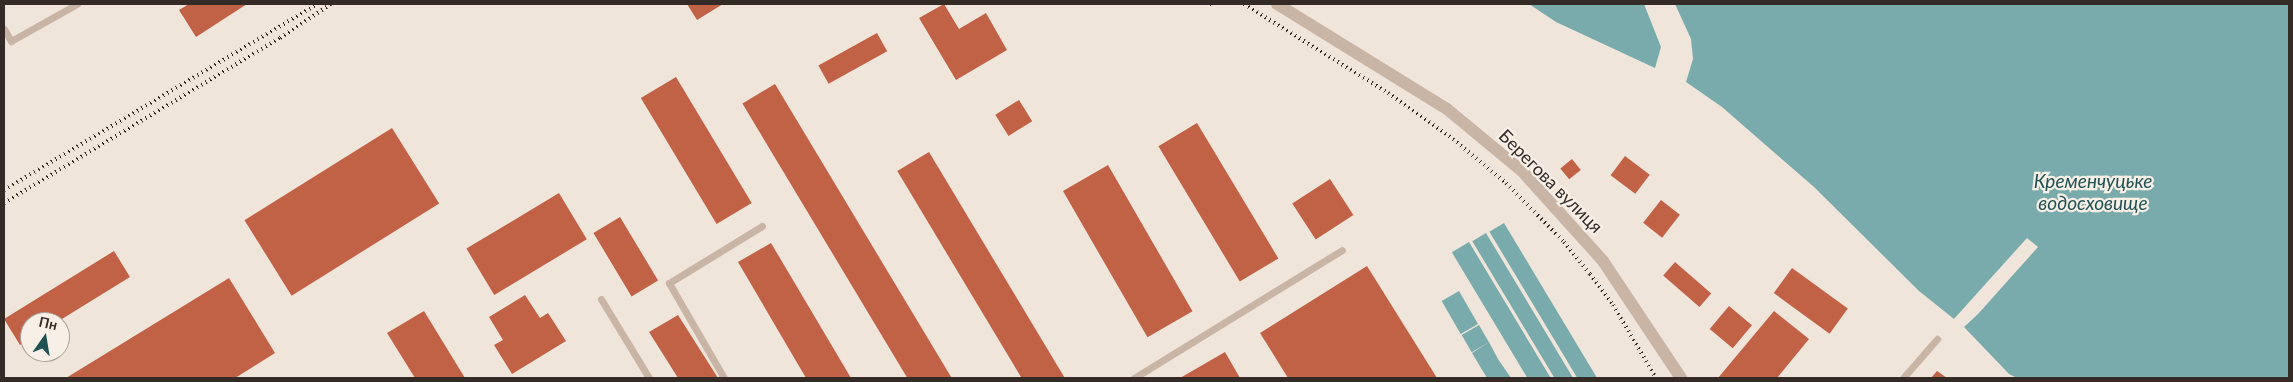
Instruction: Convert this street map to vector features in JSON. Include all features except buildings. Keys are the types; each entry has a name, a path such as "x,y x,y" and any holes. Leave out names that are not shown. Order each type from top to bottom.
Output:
{"street":[{"name":"Берегова вулиця","path":"1277,4 1447,109 1522,171 1603,261 1681,378"}],"lane":[{"path":"4,44 77,4"},
{"path":"4,29 11,40"},
{"path":"724,378 670,283 762,226"},
{"path":"1134,378 1342,250"},
{"path":"601,299 649,378"},
{"path":"1902,378 1937,339"}],"water":[{"path":"1529,4 1644,4 1661,47 1655,68 1556,22"},
{"name":"Кременчуцьке водосховище","path":"1675,4 2289,4 2289,378 2017,378 2009,374 1964,327 1919,291 1814,187 1722,107 1686,82 1693,59 1691,39"},
{"path":"1504,223 1597,378 1577,378 1489,232"},
{"path":"1486,233 1573,378 1554,378 1472,241"},
{"path":"1469,242 1551,378 1527,378 1452,252"},
{"path":"1459,291 1478,324 1461,334 1442,301"},
{"path":"1479,325 1489,342 1472,352 1462,335"},
{"path":"1489,342 1511,378 1487,378 1472,353"}],"pier":[{"path":"2027,238 2038,247 1978,314 1964,327 1953,320"}],"railway":[{"path":"4,190 317,4"},
{"path":"4,203 280,38 331,4"},
{"path":"1244,4 1388,93 1449,136 1506,183 1564,242 1590,274 1613,305 1656,378"}]}
